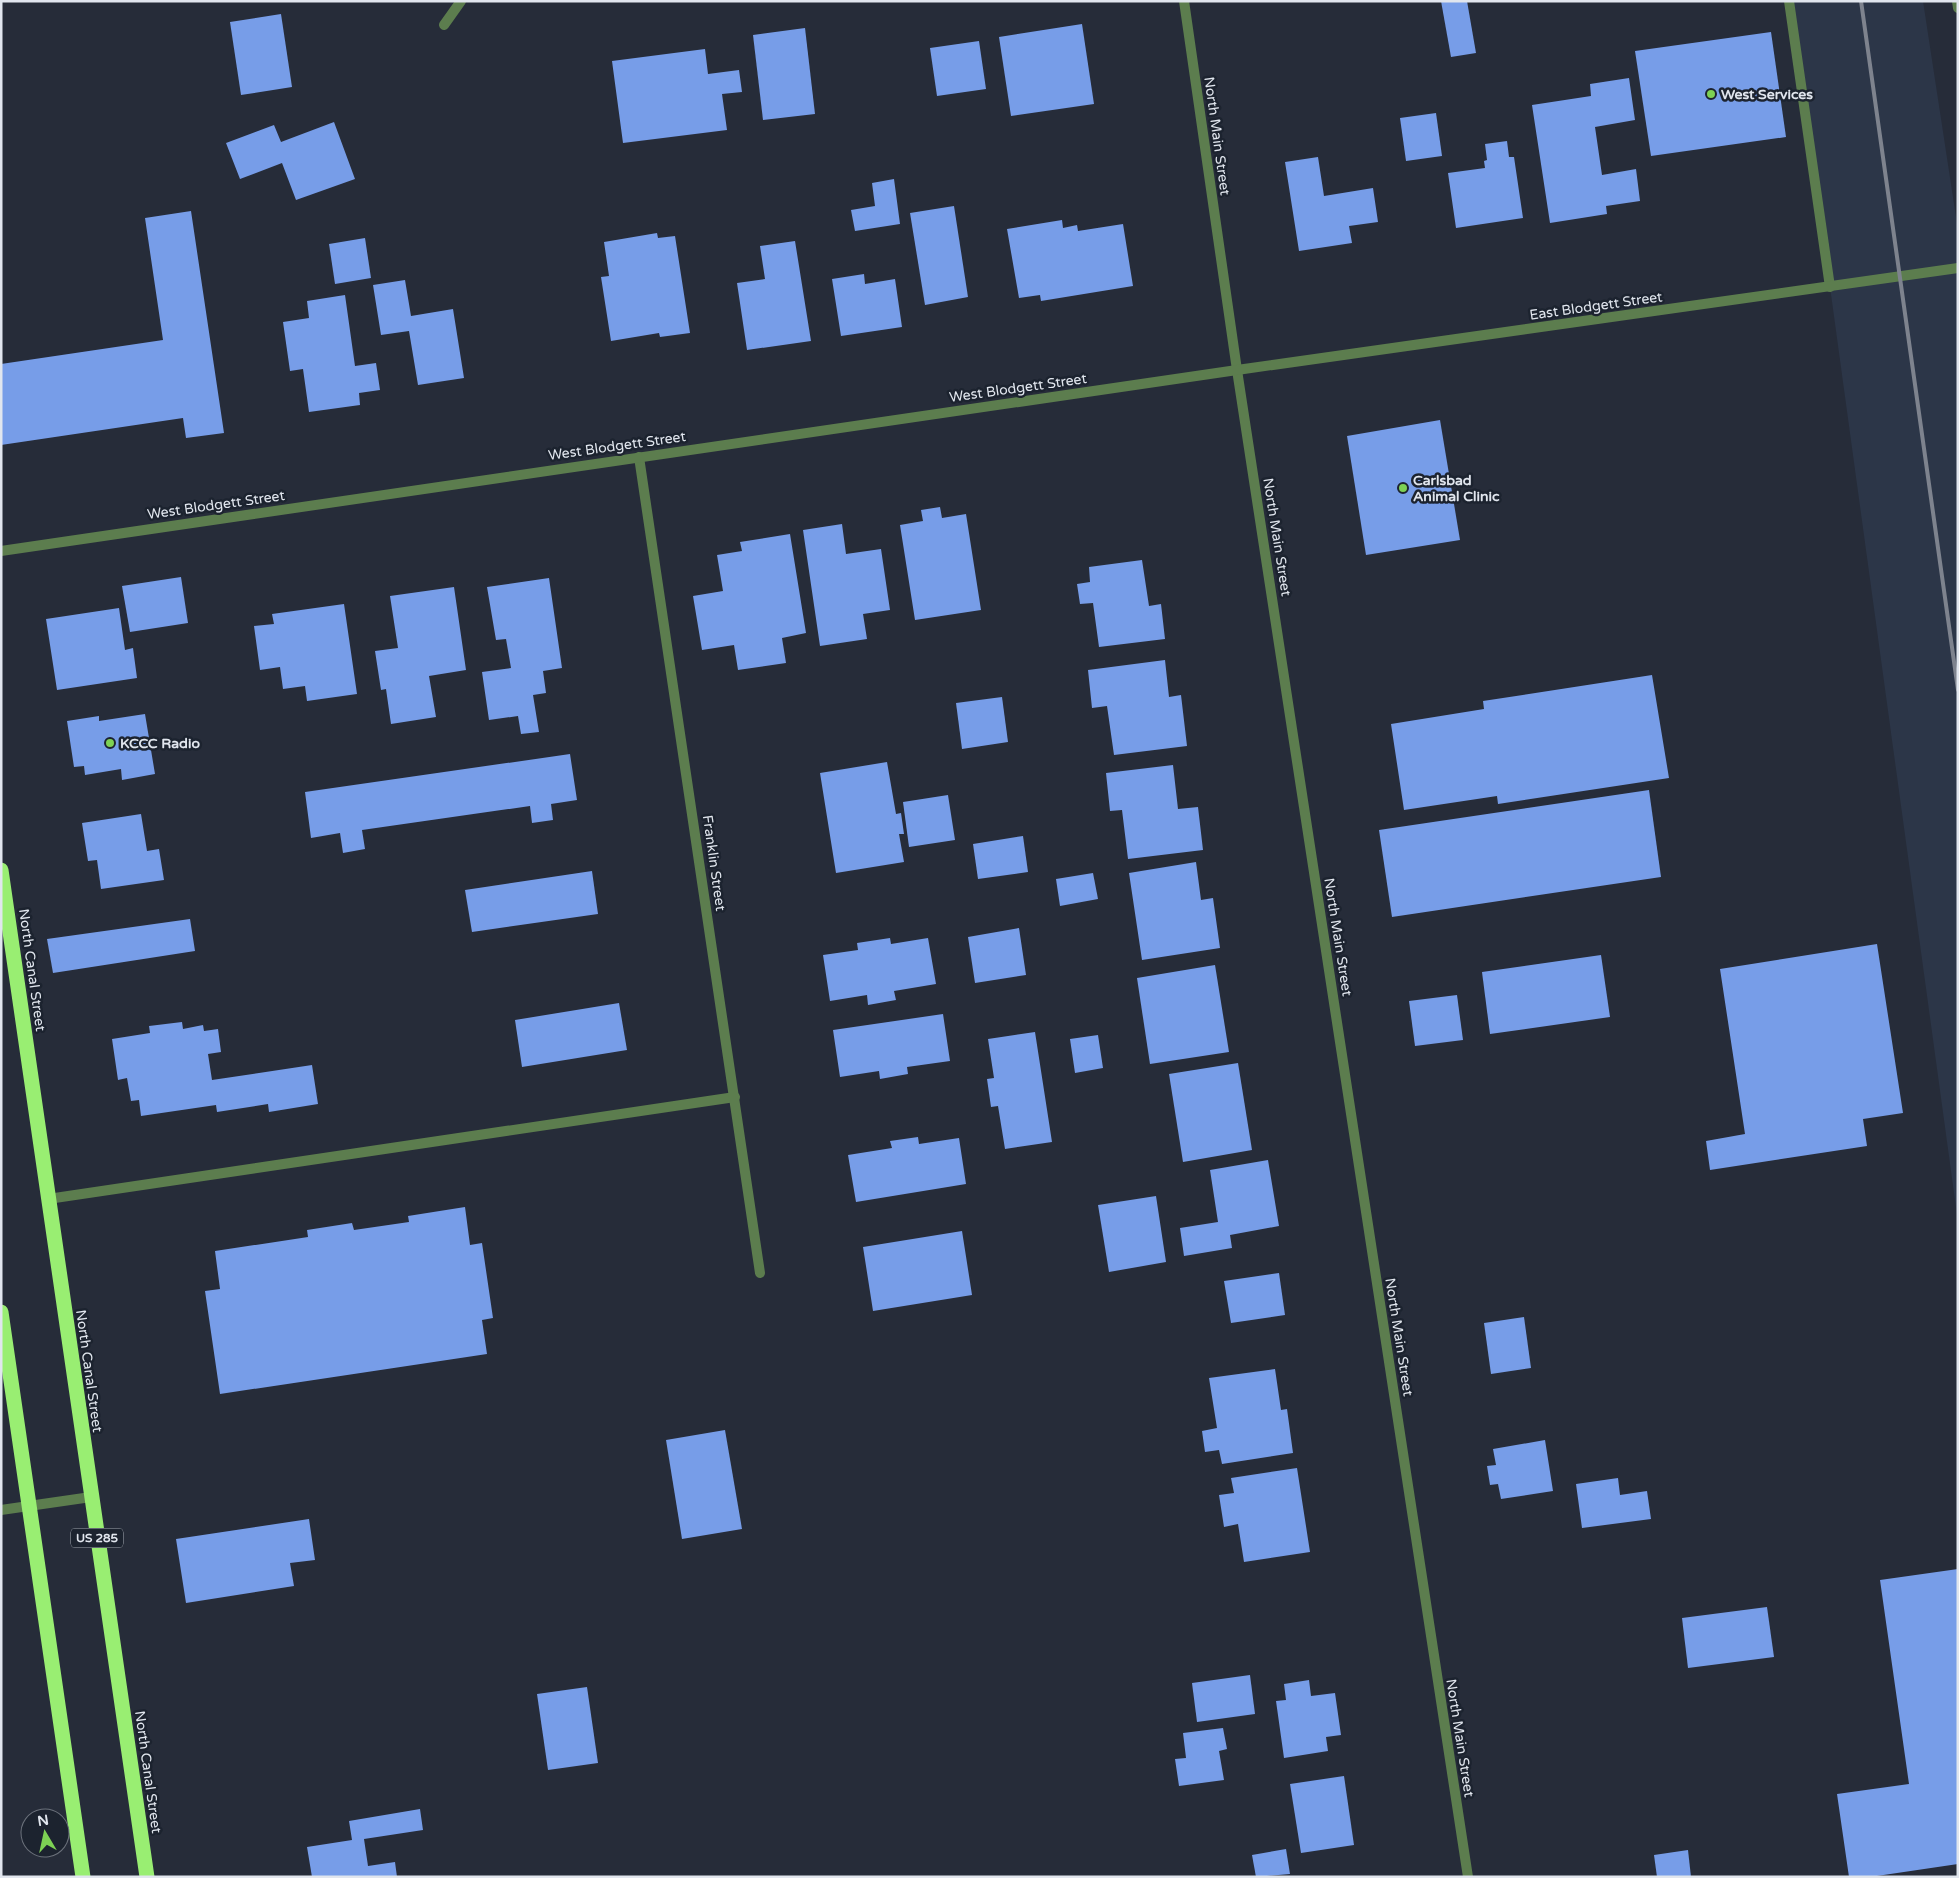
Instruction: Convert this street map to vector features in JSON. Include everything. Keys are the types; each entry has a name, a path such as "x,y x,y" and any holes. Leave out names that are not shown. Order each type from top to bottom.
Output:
{"highway":[{"name":"North Canal Street","path":"1,870 147,1877"},
{"path":"1,1312 83,1877"}],"street":[{"path":"444,25 461,1"},
{"name":"North Main Street","path":"1184,1 1237,370 1468,1877"},
{"path":"1789,1 1830,287"},
{"path":"1957,1 1958,8"},
{"name":"East Blodgett Street","path":"1237,370 1958,268"},
{"name":"West Blodgett Street","path":"1,551 1237,370"},
{"name":"Franklin Street","path":"639,457 760,1273"},
{"path":"48,1198 735,1097"},
{"path":"1,1510 91,1497"}],"shaded area":[{"path":"1789,1 1923,1 1958,230 1958,1222 1830,287"}],"building":[{"path":"1441,1 1467,1 1476,53 1451,57"},
{"path":"281,14 292,87 241,95 230,22"},
{"path":"1082,24 1094,104 1011,116 999,37"},
{"path":"805,28 815,114 763,120 753,35"},
{"name":"West Services","path":"1771,32 1786,137 1651,156 1635,51"},
{"path":"979,41 986,89 937,96 930,48"},
{"path":"705,49 708,74 739,70 742,92 722,94 727,130 623,143 612,61"},
{"path":"1629,78 1635,120 1595,127 1602,175 1636,169 1640,201 1606,206 1607,214 1550,223 1532,105 1591,96 1590,84"},
{"path":"1436,113 1442,156 1406,161 1400,118"},
{"path":"334,122 355,179 296,200 282,163 240,179 226,143 274,125 281,142"},
{"path":"1507,141 1509,157 1514,157 1523,218 1456,228 1448,173 1485,168 1484,161 1487,160 1485,144"},
{"path":"1318,157 1324,196 1373,188 1378,222 1349,226 1352,243 1299,251 1285,162"},
{"path":"894,179 900,224 855,231 851,210 875,206 872,183"},
{"path":"954,206 968,297 925,305 910,213"},
{"path":"191,211 224,433 186,438 183,418 1,445 1,364 163,340 145,218"},
{"path":"1062,220 1063,228 1077,225 1078,231 1123,224 1133,286 1041,301 1040,295 1019,298 1007,229"},
{"path":"657,233 658,238 675,236 690,333 660,337 659,333 611,341 601,277 609,276 604,242"},
{"path":"365,238 371,278 335,284 329,244"},
{"path":"795,241 811,341 747,350 737,283 765,279 760,246"},
{"path":"864,274 865,284 895,279 902,327 841,336 832,279"},
{"path":"405,280 411,316 453,309 464,378 418,385 409,331 381,335 373,285"},
{"path":"345,295 355,366 376,363 380,390 359,393 360,405 309,412 303,369 290,371 283,322 309,318 307,301"},
{"name":"Carlsbad Animal Clinic","path":"1440,420 1460,540 1366,555 1347,436"},
{"path":"940,507 942,518 966,514 981,610 915,620 900,525 923,521 921,510"},
{"path":"842,524 846,554 881,549 890,610 863,614 867,639 820,646 803,530"},
{"path":"790,534 806,633 782,638 786,663 738,670 734,645 702,650 693,596 723,591 717,555 742,551 740,542"},
{"path":"1142,560 1149,606 1161,604 1165,639 1099,647 1093,603 1080,604 1077,584 1090,582 1089,567"},
{"path":"181,577 188,623 130,632 122,586"},
{"path":"549,578 562,668 543,671 546,693 533,695 539,732 521,734 518,716 489,720 482,672 511,668 506,639 496,640 487,587"},
{"path":"454,587 466,670 429,676 436,717 391,724 386,689 381,690 375,651 398,648 390,596"},
{"path":"344,604 357,694 307,701 305,686 283,689 280,667 260,670 254,626 274,624 272,614"},
{"path":"119,608 125,650 133,648 137,678 57,690 46,619"},
{"path":"1165,660 1169,697 1181,695 1187,746 1114,755 1107,706 1092,708 1088,670"},
{"path":"1652,675 1669,778 1498,804 1497,796 1404,810 1391,724 1484,709 1483,701"},
{"path":"1002,697 1008,742 962,749 956,703"},
{"name":"KCCC Radio","path":"145,714 155,774 122,780 121,769 85,775 84,766 74,767 67,721 99,716 99,721"},
{"path":"570,754 577,800 551,804 553,820 532,823 530,806 362,830 365,849 343,853 340,833 311,838 305,792"},
{"path":"887,762 896,814 901,813 904,834 899,834 904,862 836,873 820,773"},
{"path":"1173,765 1178,809 1198,807 1203,850 1128,859 1122,810 1110,811 1106,773"},
{"path":"1649,790 1661,877 1392,917 1379,830"},
{"path":"948,795 955,840 909,847 903,802"},
{"path":"141,814 147,851 159,849 164,880 101,889 97,860 88,861 82,823"},
{"path":"1023,836 1028,872 978,879 973,844"},
{"path":"1196,862 1201,900 1213,898 1220,948 1142,960 1129,873"},
{"path":"592,871 598,914 472,932 465,890"},
{"path":"1093,873 1098,899 1060,906 1056,879"},
{"path":"190,919 195,951 53,973 47,939"},
{"path":"1019,928 1026,975 975,983 968,937"},
{"path":"890,938 891,944 928,938 936,984 894,991 896,1000 868,1005 867,995 830,1001 823,955 858,950 857,943"},
{"path":"1877,944 1903,1113 1863,1119 1867,1146 1710,1170 1706,1141 1745,1134 1720,969"},
{"path":"1601,955 1610,1017 1490,1034 1482,972"},
{"path":"1215,965 1229,1052 1150,1064 1137,978"},
{"path":"1457,995 1463,1040 1415,1046 1409,1001"},
{"path":"619,1003 627,1050 522,1067 515,1020"},
{"path":"943,1014 950,1061 907,1067 908,1074 880,1079 879,1071 840,1077 833,1030"},
{"path":"182,1022 183,1029 203,1025 204,1031 218,1029 221,1052 208,1054 212,1080 312,1065 318,1104 269,1112 268,1104 217,1112 216,1105 141,1116 139,1100 131,1101 127,1078 118,1080 112,1039 150,1033 149,1026"},
{"path":"1035,1032 1052,1142 1005,1149 998,1106 991,1107 987,1079 994,1078 988,1039"},
{"path":"1098,1035 1103,1068 1075,1073 1070,1039"},
{"path":"1238,1063 1252,1150 1183,1162 1169,1074"},
{"path":"918,1137 919,1144 959,1138 966,1184 856,1202 848,1155 892,1148 890,1141"},
{"path":"1268,1160 1279,1226 1230,1235 1232,1248 1184,1256 1180,1228 1218,1222 1210,1170"},
{"path":"1156,1196 1166,1262 1109,1272 1098,1205"},
{"path":"465,1207 470,1245 482,1243 493,1318 482,1320 487,1354 220,1394 205,1291 220,1289 215,1251 308,1237 307,1230 352,1223 354,1230 409,1222 408,1216"},
{"path":"962,1231 972,1295 873,1311 863,1247"},
{"path":"1279,1273 1285,1315 1231,1323 1224,1281"},
{"path":"1524,1317 1531,1368 1491,1374 1484,1323"},
{"path":"1275,1369 1281,1410 1287,1409 1293,1453 1222,1464 1219,1450 1205,1452 1202,1431 1217,1428 1209,1378"},
{"path":"725,1430 742,1529 682,1539 666,1440"},
{"path":"1545,1440 1553,1491 1501,1499 1498,1484 1490,1485 1487,1466 1496,1465 1493,1449"},
{"path":"1297,1468 1310,1552 1244,1562 1238,1524 1224,1527 1219,1495 1234,1493 1231,1478"},
{"path":"1618,1478 1620,1495 1647,1491 1651,1519 1582,1528 1576,1484"},
{"path":"309,1519 315,1560 290,1563 294,1586 186,1603 176,1539"},
{"path":"1958,1569 1958,1864 1870,1877 1849,1877 1837,1794 1909,1784 1880,1580"},
{"path":"1767,1607 1774,1657 1688,1668 1682,1618"},
{"path":"1250,1675 1255,1714 1197,1722 1192,1683"},
{"path":"1309,1680 1311,1696 1335,1693 1341,1735 1326,1737 1328,1751 1284,1758 1276,1701 1286,1700 1284,1684"},
{"path":"587,1687 598,1763 548,1770 537,1694"},
{"path":"1223,1728 1227,1749 1219,1751 1224,1780 1179,1786 1175,1759 1186,1758 1183,1733"},
{"path":"1344,1776 1354,1845 1301,1853 1290,1784"},
{"path":"420,1809 423,1830 364,1839 368,1866 395,1862 397,1877 312,1877 307,1847 352,1840 349,1821"},
{"path":"1286,1849 1290,1874 1256,1877 1252,1855"},
{"path":"1688,1850 1691,1877 1657,1877 1654,1855"}],"railway":[{"path":"1861,1 1958,690"}],"place":[{"name":"West Services","path":"1711,94"},
{"name":"Carlsbad Animal Clinic","path":"1403,488"},
{"name":"KCCC Radio","path":"110,743"}]}
